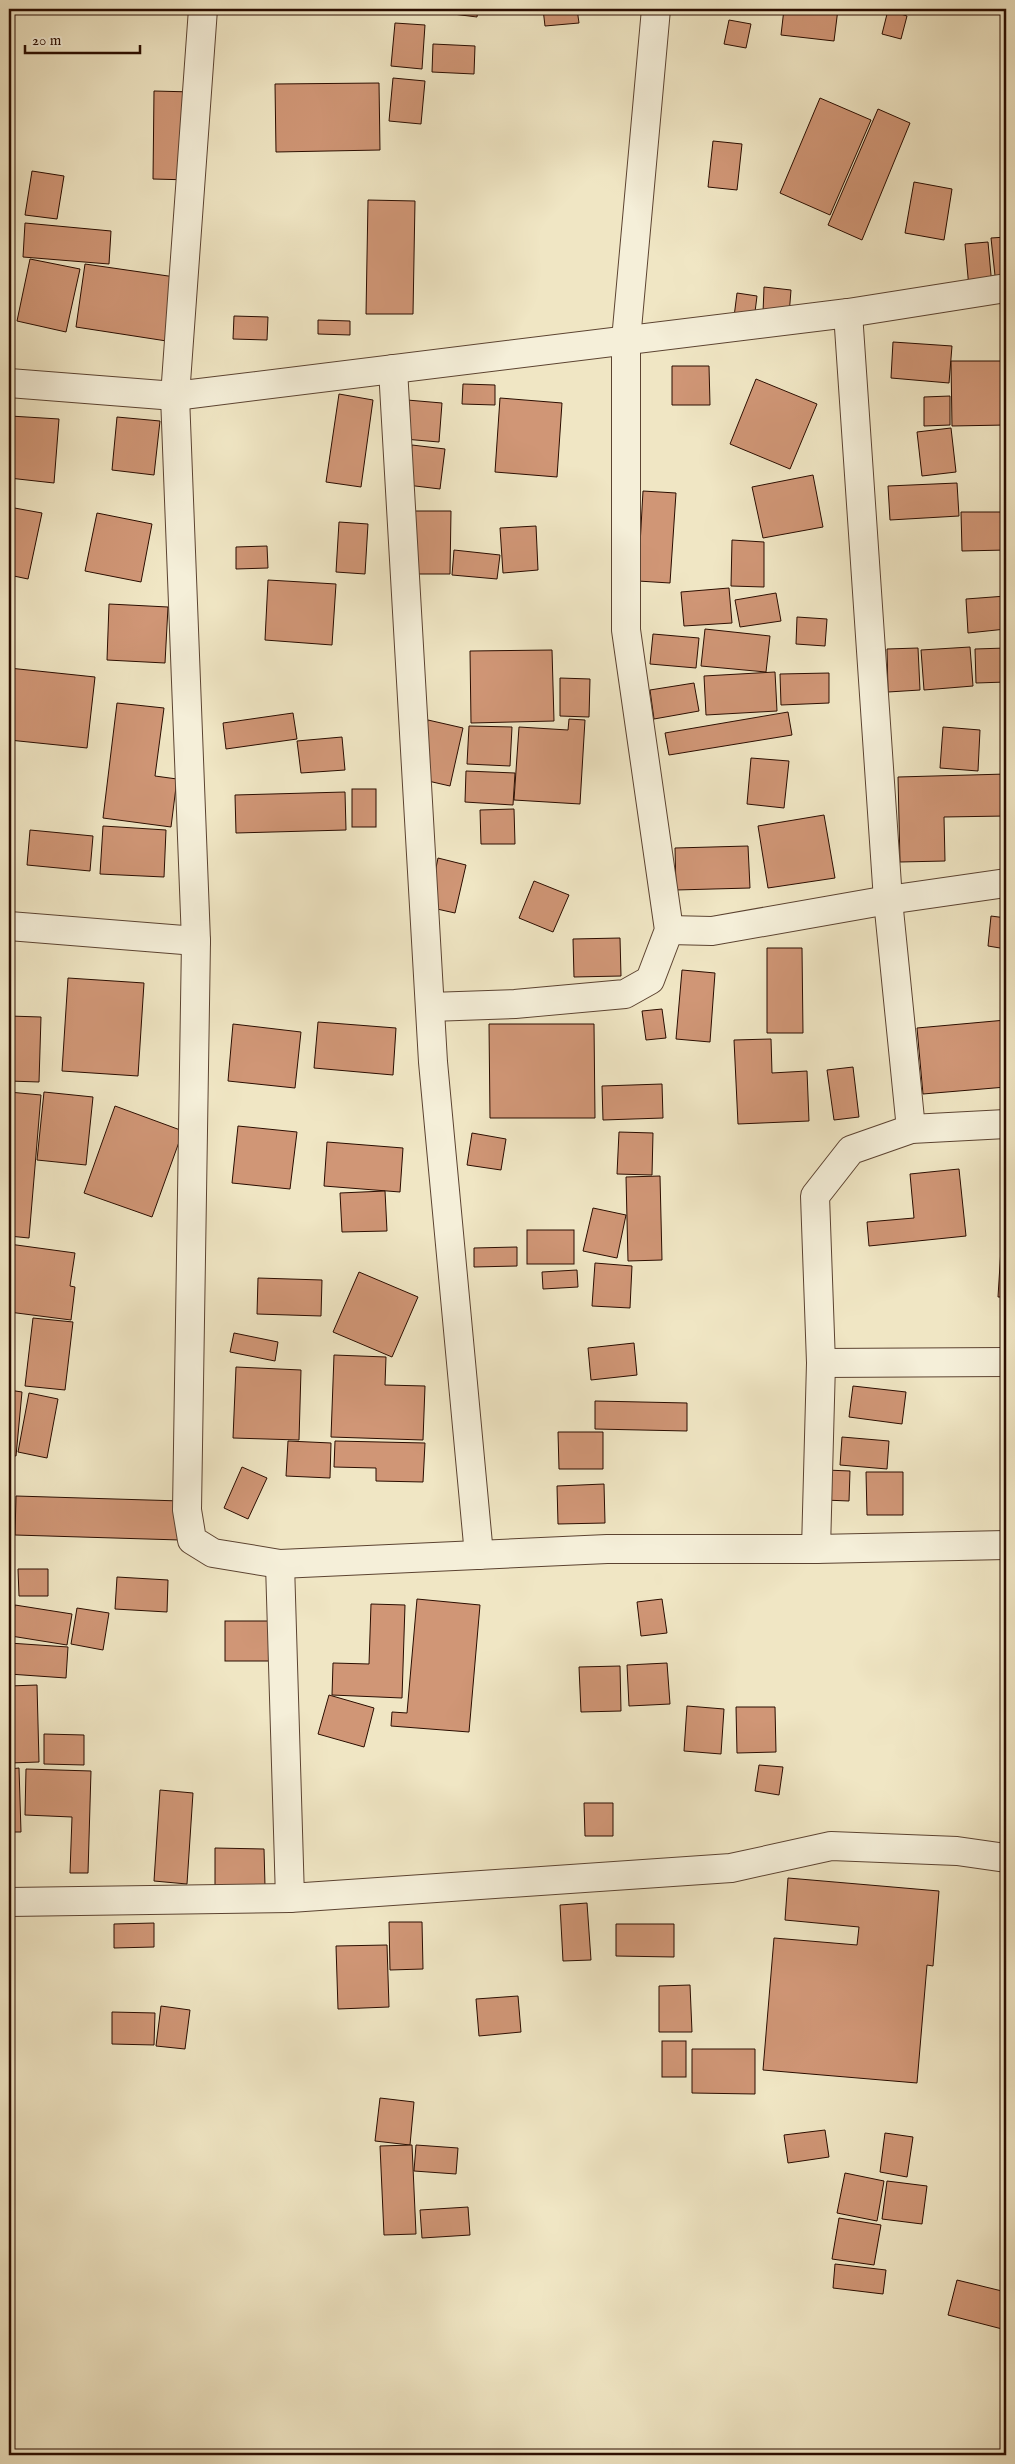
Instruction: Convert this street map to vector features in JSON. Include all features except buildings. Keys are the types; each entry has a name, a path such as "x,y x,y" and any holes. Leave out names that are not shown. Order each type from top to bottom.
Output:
{"street":[{"path":"203,9 175,396 196,942 187,1510 192,1540 213,1554 280,1564 607,1549 816,1549 1006,1545"},
{"path":"430,1007 514,1004 625,994 650,980 669,930 626,630 626,340 656,9"},
{"path":"9,383 175,396 848,313 1006,288"},
{"path":"848,313 888,900 911,1129"},
{"path":"393,369 433,1062 479,1555"},
{"path":"669,930 712,931 888,900 1006,883"},
{"path":"9,926 196,942"},
{"path":"816,1549 821,1363 815,1196 851,1150 911,1129 1006,1124"},
{"path":"821,1363 1006,1362"},
{"path":"280,1564 290,1898"},
{"path":"9,1902 290,1898 731,1868 831,1846 957,1851 1006,1858"}]}
